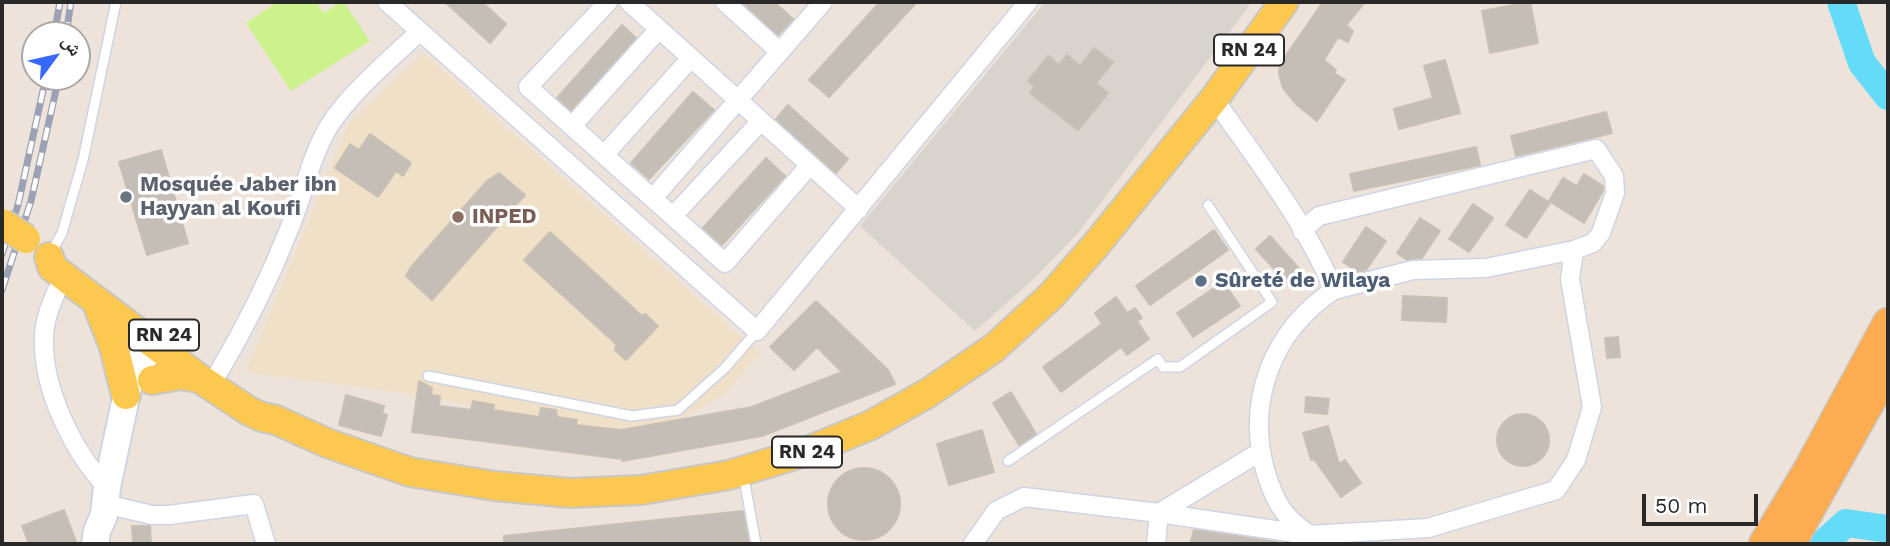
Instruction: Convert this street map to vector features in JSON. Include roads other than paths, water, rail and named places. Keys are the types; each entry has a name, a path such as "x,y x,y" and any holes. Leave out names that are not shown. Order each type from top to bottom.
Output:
{"highway":[{"path":"1764,544 1809,469 1888,323"},
{"path":"1790,544 1888,369"}],"main road":[{"name":"RN 24","path":"2,223 26,239 96,301 276,420 327,443 410,472 495,486 570,493 641,490 743,471 808,452 871,425 928,393 994,348 1051,296 1095,246 1214,99 1284,2"},
{"name":"RN 24","path":"56,266 58,257 162,345"},
{"path":"96,301 114,347 124,406"},
{"path":"124,406 152,380 162,345"},
{"path":"95,544 134,369 162,345"},
{"path":"152,380 180,375 208,376"},
{"path":"106,502 107,544"}],"street":[{"path":"387,2 757,331 1028,2"},
{"path":"608,2 528,87 725,263 810,165"},
{"path":"629,2 859,209"},
{"path":"725,2 780,52"},
{"path":"653,198 824,2"},
{"path":"572,126 659,29"},
{"path":"208,376 259,300 329,125 341,108 419,32"},
{"path":"604,155 691,58"},
{"path":"1214,99 1262,167 1325,270 1334,290"},
{"path":"673,216 761,121"},
{"path":"1302,231 1319,216 1596,149 1614,176 1615,193 1601,233 1593,243 1574,250 1486,268 1413,270 1334,290 1318,301 1288,333 1274,355 1265,379 1259,408 1260,452 1272,492 1281,510 1293,524 1309,535"},
{"path":"973,544 996,511 1024,498 1159,513 1309,535 1428,528 1556,490 1576,460 1592,407 1570,279 1574,250"},
{"path":"56,266 44,339 50,381 75,442 94,473 106,502 152,515 254,504 266,544"},
{"path":"1159,513 1260,452"},
{"path":"1156,544 1159,513"}],"lane":[{"path":"56,266 62,233 83,160 116,2"},
{"path":"1008,461 1158,359 1163,367 1180,367 1272,302 1208,205"},
{"path":"428,376 632,416 678,410 725,368 757,331"},
{"path":"743,471 756,544"}],"waterway":[{"path":"1841,2 1862,63 1888,96"},
{"path":"1823,544 1846,523 1888,529"}],"railway":[{"path":"57,21 60,2"},
{"path":"68,21 71,2"},
{"path":"2,254 18,205 43,91"},
{"path":"2,290 31,201 56,91"}],"place":[{"name":"Mosquée Jaber ibn Hayyan al Koufi","path":"126,197"},
{"name":"INPED","path":"458,217"},
{"name":"Sûreté de Wilaya","path":"1201,281"}]}
